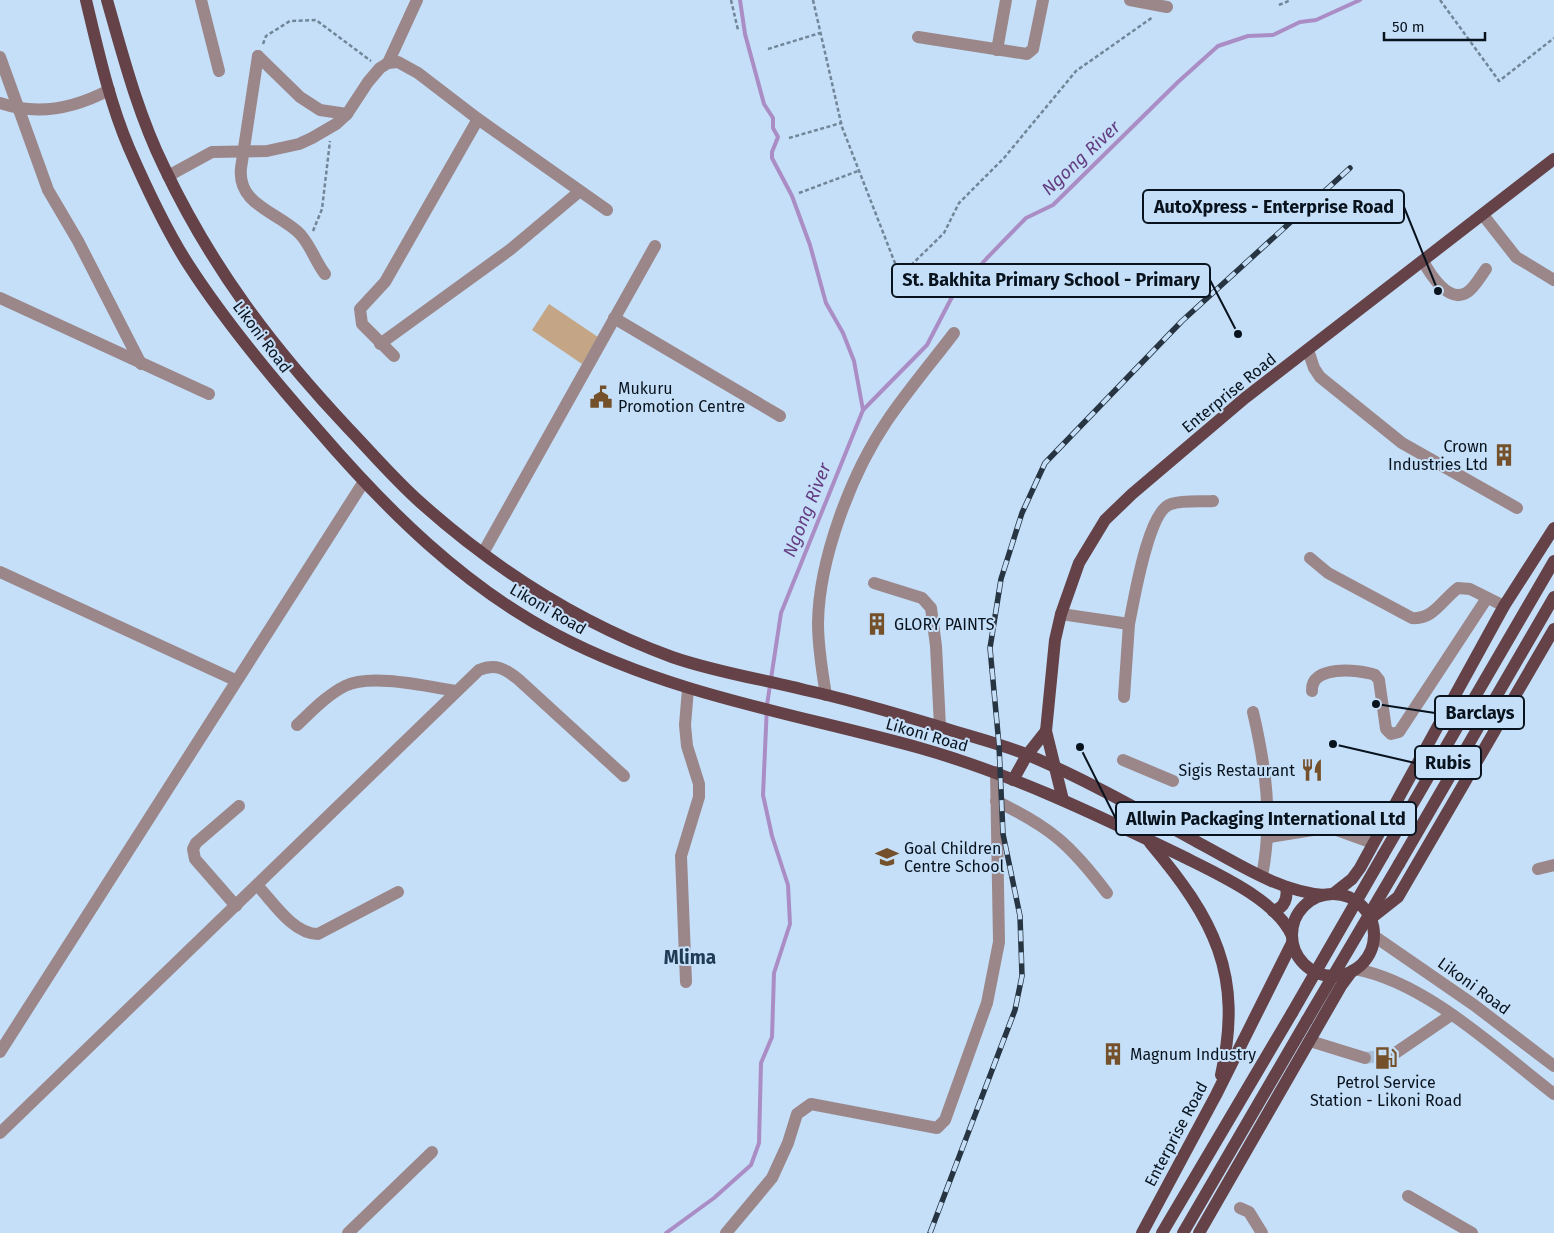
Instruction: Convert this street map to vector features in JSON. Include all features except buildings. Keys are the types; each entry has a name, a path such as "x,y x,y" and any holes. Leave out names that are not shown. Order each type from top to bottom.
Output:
{"main road":[{"name":"Likoni Road","path":"86,0 109,90 132,153 188,262 260,365 363,483 466,577 505,604 555,634 624,668 688,689 747,705 921,748 996,772 1063,800 1146,839 1251,894 1286,924 1292,939"},
{"name":"Likoni Road","path":"108,0 131,82 168,176 219,268 277,347 328,407 420,502 483,553 576,614 627,640 679,659 826,695 940,727 1027,755 1101,790 1262,876 1286,887 1329,894"},
{"name":"Enterprise Road","path":"1063,800 1046,732 1055,640 1061,614 1080,563 1105,520 1132,494 1245,398 1554,160"},
{"path":"1354,970 1340,976 1327,976 1315,972 1300,960 1292,939 1295,920 1304,905 1329,894 1352,879 1504,606 1554,528"},
{"path":"1162,1233 1554,561"},
{"path":"1183,1233 1554,597"},
{"path":"1370,919 1398,897 1554,629"},
{"path":"1013,780 1027,755 1046,732"},
{"path":"1146,839 1196,901 1210,927 1227,978 1229,1004 1228,1032 1216,1095"},
{"path":"1273,911 1278,910 1285,902 1288,894 1286,887"},
{"path":"1199,1233 1310,1041 1354,970 1365,960 1371,949 1374,936 1366,911 1352,898 1329,894"},
{"name":"Enterprise Road","path":"1142,1233 1216,1095 1292,939"}],"street":[{"path":"201,0 220,71"},
{"path":"168,176 212,152 267,151 299,144 336,124 347,114 368,82 384,66 418,0"},
{"path":"997,50 1006,0"},
{"path":"918,37 1024,55 1030,53 1033,49 1043,0"},
{"path":"1130,0 1167,7"},
{"path":"258,56 300,97 320,110 347,114"},
{"path":"258,56 240,178 244,192 250,199 291,227 308,244 316,263 325,274"},
{"path":"0,57 48,190 78,241 142,364"},
{"path":"384,66 398,62 408,66 478,119 608,210"},
{"path":"0,103 19,110 78,105 109,90"},
{"path":"394,356 362,324 360,309 385,282 478,119"},
{"path":"380,344 511,250 580,191"},
{"path":"1483,215 1516,257 1554,280"},
{"path":"483,553 655,246"},
{"path":"1423,261 1432,277 1440,286 1456,295 1465,294 1470,290 1486,269"},
{"path":"0,298 209,394"},
{"path":"614,318 780,416"},
{"path":"826,695 820,658 820,596 829,553 850,490 866,456 887,420 954,333"},
{"path":"1308,350 1314,368 1320,377 1402,443 1517,508"},
{"path":"0,1052 235,680 363,483"},
{"path":"1124,697 1129,624 1154,522 1164,508 1170,504 1213,501"},
{"path":"1310,558 1328,573 1412,618 1421,619 1429,616 1447,596 1458,588 1470,589 1504,606"},
{"path":"0,572 235,680"},
{"path":"874,583 922,598 931,608 936,646 940,727"},
{"path":"1312,691 1315,678 1321,673 1346,671 1375,674 1379,680 1386,729 1392,734 1399,732 1487,598"},
{"path":"1061,614 1129,624"},
{"path":"0,1133 479,670 490,666 505,669 533,691 624,776"},
{"path":"297,725 330,695 348,684 386,680 457,691"},
{"path":"686,982 680,856 699,797 699,784 687,746 685,725 688,689"},
{"path":"1253,712 1267,796 1269,837 1262,876"},
{"path":"1123,760 1173,781"},
{"path":"726,1233 772,1178 788,1143 797,1114 811,1104 937,1128 945,1120 987,1003 999,942 996,772"},
{"path":"996,801 1034,819 1056,835 1085,863 1107,893"},
{"path":"236,906 195,859 193,849 196,843 239,806"},
{"path":"1269,837 1328,829 1373,843"},
{"path":"1538,869 1554,865"},
{"path":"257,885 294,924 312,934 318,934 398,892"},
{"name":"Likoni Road","path":"1374,936 1474,1005 1554,1066"},
{"path":"1354,970 1393,980 1451,1015 1554,1094"},
{"path":"1394,1054 1451,1015"},
{"path":"1310,1041 1365,1058"},
{"path":"348,1233 432,1152"},
{"path":"1408,1196 1472,1233"},
{"path":"1240,1208 1248,1212 1262,1233"}],"path":[{"path":"731,0 738,30"},
{"path":"813,0 841,123 900,276 944,233 960,203 1016,144 1076,71 1167,7"},
{"path":"1279,5 1291,0"},
{"path":"1440,0 1499,81 1554,38"},
{"path":"258,56 266,36 290,21 316,20 384,66"},
{"path":"768,49 820,33"},
{"path":"789,138 841,123"},
{"path":"308,244 322,209 327,157 336,124"},
{"path":"799,193 858,171"}],"shaded area":[{"path":"549,304 598,337 582,364 532,330"}],"waterway":[{"path":"740,0 745,34 764,104 773,118 773,128 778,137 772,152 772,158 792,196 810,245 826,303 843,333 854,361 863,410"},
{"name":"Ngong River","path":"666,1233 714,1198 751,1165 759,1143 761,1063 772,1037 774,973 790,924 788,885 772,836 763,795 767,705 781,613 863,410 927,345 952,297 1026,218 1053,205 1178,82 1218,46 1248,36 1273,35 1300,22 1316,20 1360,0"}],"tunnel":[{"path":"1365,1058 1394,1054"}],"railway":[{"path":"930,1233 1015,1010 1022,976 1020,916 1003,834 999,745 990,648 1001,579 1022,513 1045,463 1182,321 1350,168"}],"place":[{"name":"AutoXpress - Enterprise Road","path":"1438,291"},
{"name":"St. Bakhita Primary School - Primary","path":"1238,334"},
{"name":"Mukuru Promotion Centre","path":"601,397"},
{"name":"Crown Industries Ltd","path":"1504,455"},
{"name":"GLORY PAINTS","path":"877,624"},
{"name":"Barclays","path":"1376,704"},
{"name":"Rubis","path":"1333,744"},
{"name":"Allwin Packaging International Ltd","path":"1080,747"},
{"name":"Sigis Restaurant","path":"1312,770"},
{"name":"Goal Children Centre School","path":"887,857"},
{"name":"Magnum Industry","path":"1113,1054"},
{"name":"Petrol Service Station - Likoni Road","path":"1386,1058"}],"district":[{"name":"Mlima","path":"690,957"}]}
